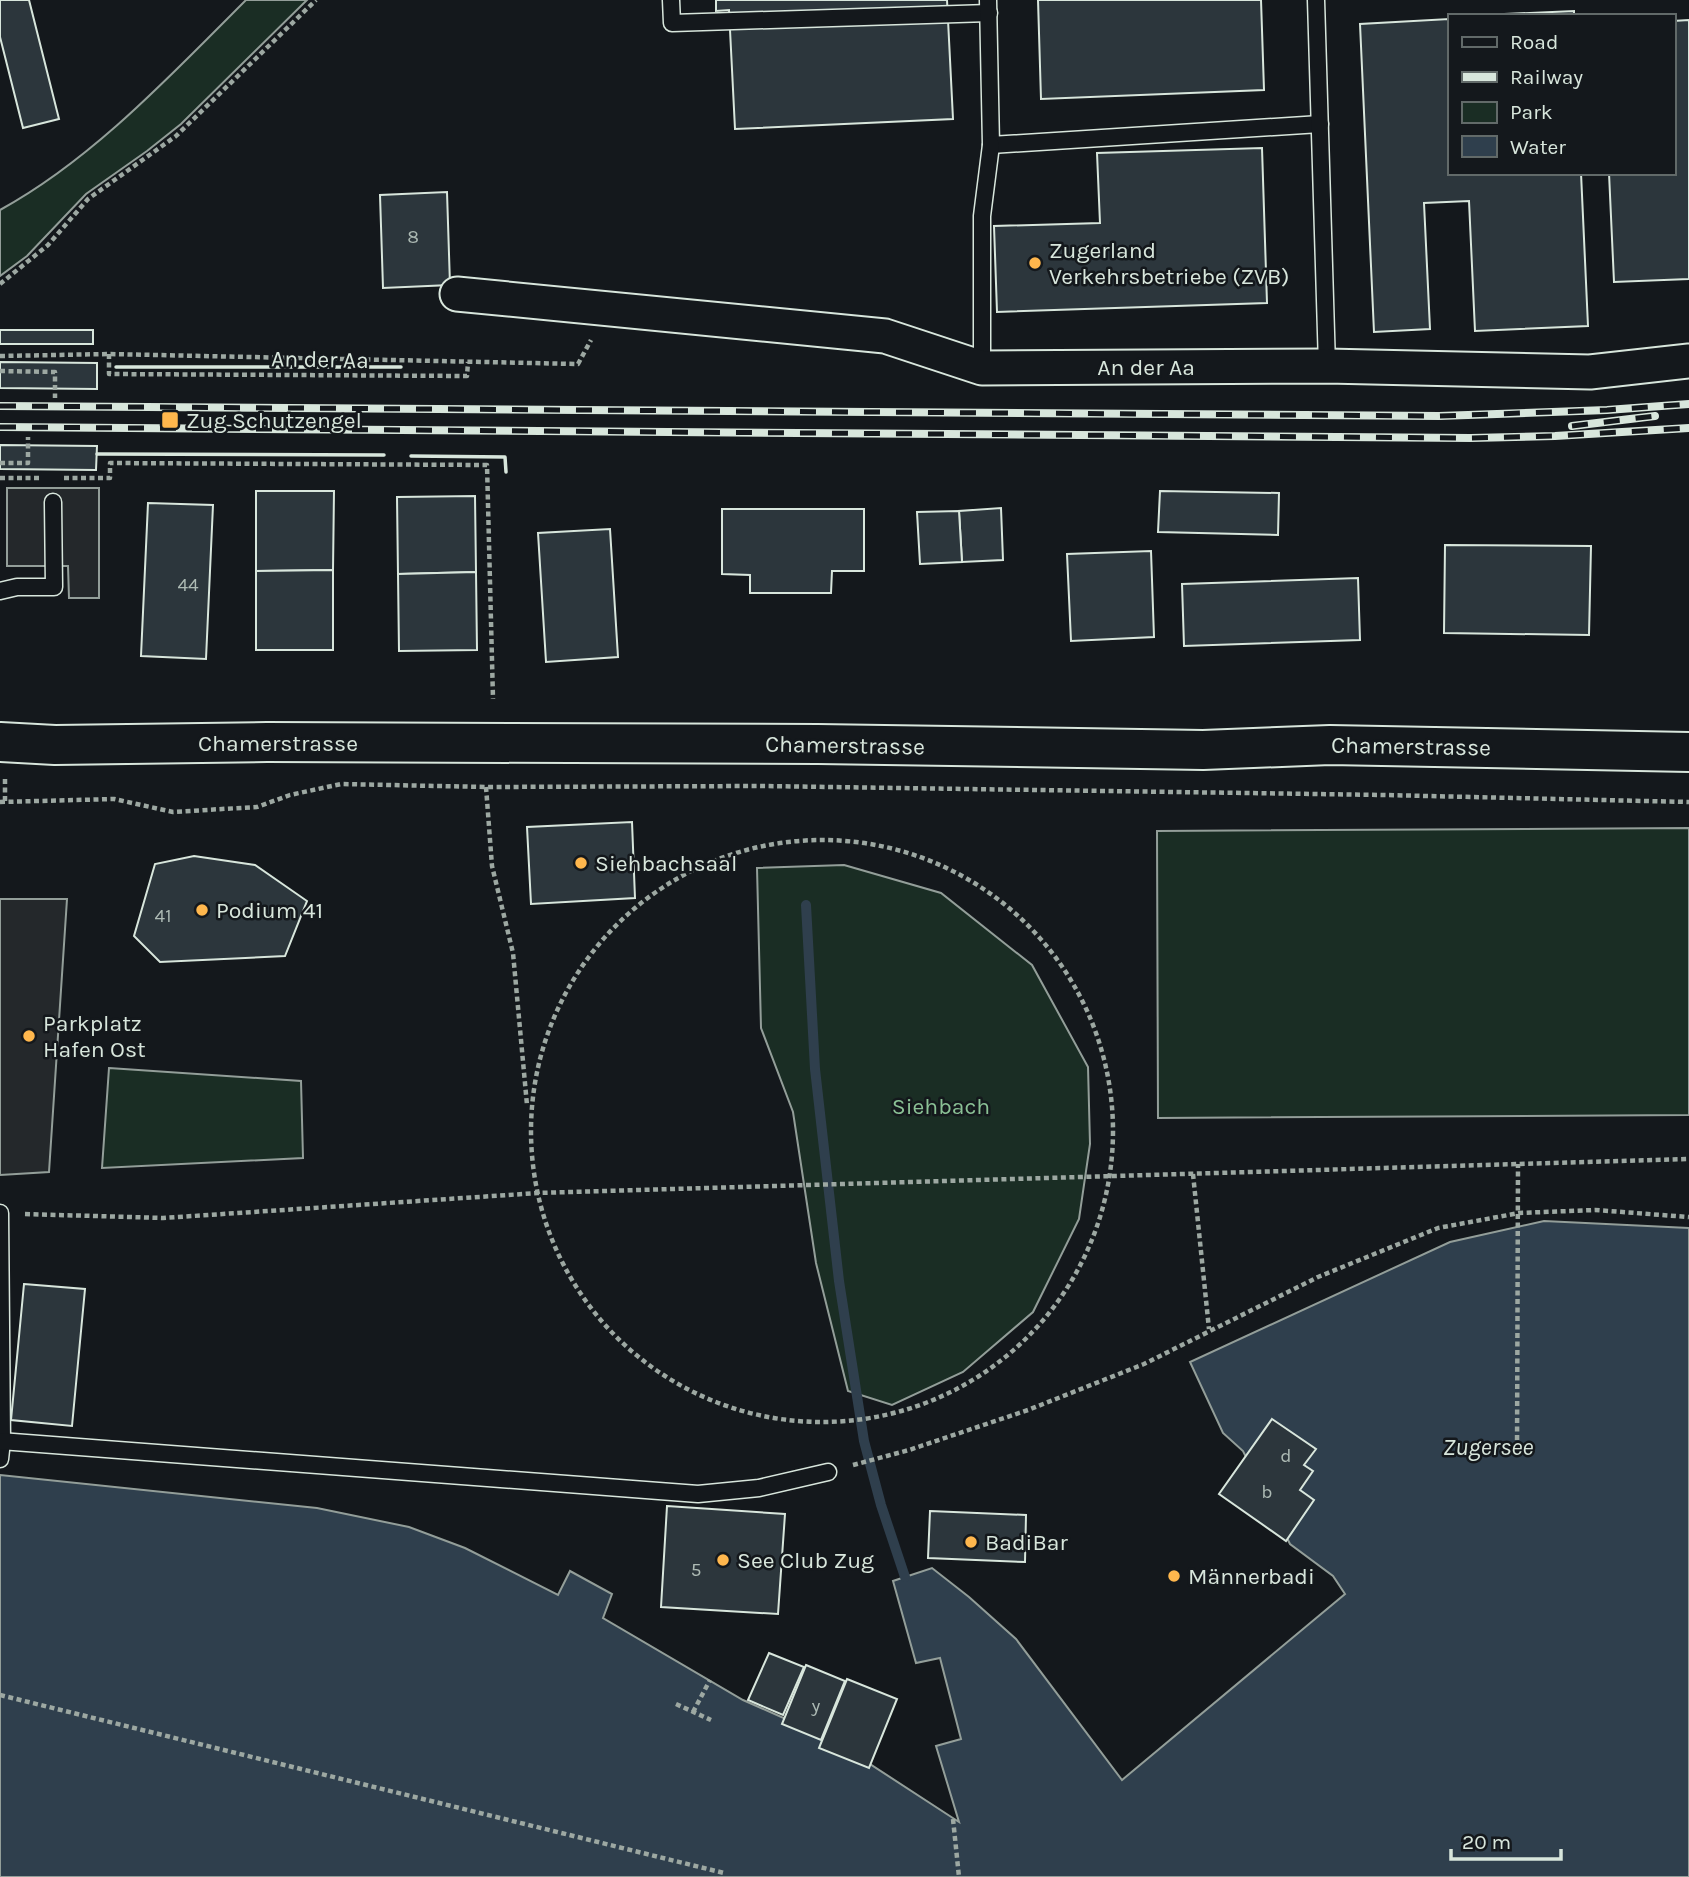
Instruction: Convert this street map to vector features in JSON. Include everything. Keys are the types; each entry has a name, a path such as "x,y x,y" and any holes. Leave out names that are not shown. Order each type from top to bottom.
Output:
{"main road":[{"name":"Chamerstrasse","path":"0,742 55,745 267,742 804,744 1203,750 1330,745 1689,752"}],"street":[{"name":"An der Aa","path":"457,294 885,336 982,368 1327,366 1590,372 1689,361"}],"lane":[{"path":"671,0 672,23 989,6 991,145 982,216 982,368"},
{"path":"1316,0 1327,366"},
{"path":"991,145 1320,124"},
{"path":"0,590 54,587 52,502"},
{"path":"0,1460 1,1213"},
{"path":"1,1441 698,1494 759,1488 828,1472"}],"path":[{"path":"0,284 48,245 88,199 176,136 316,0"},
{"name":"An der Aa","path":"0,356 109,354 578,363 608,309"},
{"path":"109,354 109,374 467,376 468,362"},
{"path":"0,371 55,372 55,398"},
{"path":"0,463 28,463 28,437"},
{"path":"0,478 110,478 110,463 487,465 493,699"},
{"path":"0,802 114,799 173,811 257,807 290,794 341,785 486,788 760,786 1689,802"},
{"path":"486,788 492,866 513,953 527,1110 538,1193 553,1246 581,1297 650,1368 725,1410 824,1424 899,1413 960,1389 1030,1337 1088,1254 1109,1177 1113,1078 1079,987 1018,912 937,861 837,839 735,851 638,903 576,971 548,1022 527,1110"},
{"path":"1,1213 163,1217 538,1193 1689,1159"},
{"path":"1517,1457 1518,1164"},
{"path":"1193,1174 1209,1330"},
{"path":"828,1472 909,1450 1093,1385 1144,1364 1318,1277 1438,1228 1519,1213 1595,1210 1689,1217"},
{"path":"694,1712 710,1680"},
{"path":"0,1695 724,1873"},
{"path":"676,1704 710,1720"},
{"path":"953,1819 960,1877"}],"green space":[{"path":"246,0 307,0 181,124 86,194 27,256 0,276 0,210 34,190 99,141 160,86"},
{"path":"1689,828 1689,1115 1158,1118 1157,831"},
{"name":"Siehbach","path":"844,865 941,893 1032,965 1088,1067 1090,1144 1079,1219 1033,1312 963,1372 892,1405 848,1391 816,1263 793,1112 761,1028 757,868"},
{"path":"109,1068 301,1081 303,1158 102,1168"}],"shaded area":[{"path":"7,488 99,488 99,598 69,598 68,566 7,566"},
{"name":"Parkplatz Hafen Ost","path":"0,899 67,899 49,1172 0,1175"}],"water":[{"name":"Zugersee","path":"1544,1221 1689,1228 1689,1877 0,1877 0,1475 317,1508 409,1527 465,1548 558,1595 570,1571 612,1594 603,1618 743,1700 833,1740 959,1822 936,1746 961,1739 940,1658 916,1663 893,1581 932,1568 969,1597 1016,1639 1122,1780 1345,1594 1333,1576 1290,1544 1243,1451 1223,1433 1190,1362 1450,1242"}],"building":[{"path":"0,0 29,0 59,119 23,128 0,37"},
{"path":"716,0 947,0 953,119 735,129 729,10 716,11"},
{"path":"1038,0 1261,0 1264,90 1041,99"},
{"path":"1574,11 1574,14 1505,14"},
{"path":"1448,19 1448,175 1581,175 1588,326 1475,331 1469,201 1424,203 1430,329 1374,332 1360,24"},
{"path":"1689,20 1689,279 1614,282 1609,175 1675,175 1675,21"},
{"path":"1262,148 1267,303 997,312 994,226 1100,223 1097,153"},
{"path":"447,192 450,285 383,288 380,195"},
{"path":"0,330 93,330 93,344 0,344"},
{"path":"0,362 97,363 97,389 0,388"},
{"path":"0,445 97,446 96,470 0,469"},
{"path":"256,491 334,491 333,570 256,571"},
{"path":"1160,491 1279,493 1278,535 1158,532"},
{"path":"475,496 476,572 398,574 397,497"},
{"path":"148,503 213,505 206,659 141,656"},
{"path":"1001,508 1003,560 962,562 959,511"},
{"path":"722,509 864,509 864,571 832,571 831,593 750,593 750,575 722,574"},
{"path":"959,511 962,562 920,564 917,512"},
{"path":"610,529 618,657 546,662 538,533"},
{"path":"1445,545 1591,546 1589,635 1444,633"},
{"path":"1151,551 1154,637 1071,641 1067,554"},
{"path":"333,570 333,650 256,650 256,571"},
{"path":"476,572 477,650 399,651 398,574"},
{"path":"1358,578 1360,640 1184,646 1182,584"},
{"name":"Siehbachsaal","path":"632,822 635,898 531,904 527,827"},
{"path":"194,856 255,865 307,901 285,956 160,962 134,936 155,864"},
{"path":"24,1284 85,1289 72,1426 11,1420"},
{"path":"1272,1419 1316,1449 1304,1465 1313,1471 1300,1490 1314,1500 1286,1541 1219,1494"},
{"name":"See Club Zug","path":"667,1506 785,1514 778,1614 661,1607"},
{"path":"930,1511 1026,1515 1025,1562 928,1558"},
{"path":"769,1653 804,1667 783,1715 748,1700"},
{"path":"806,1665 845,1681 821,1740 782,1724"},
{"path":"847,1679 897,1699 869,1768 819,1748"}],"waterway":[{"path":"806,905 815,1069 839,1281 864,1441 881,1505 905,1577"}],"railway":[{"path":"0,406 1439,416 1689,404"},
{"path":"1572,426 1655,416"},
{"path":"0,427 1471,438 1689,428"}],"wall":[{"path":"116,367 401,367"},
{"path":"97,454 384,455"},
{"path":"411,456 505,457 506,472"}],"place":[{"name":"Zugerland Verkehrsbetriebe (ZVB)","path":"1035,263"},
{"name":"Zug Schutzengel","path":"170,420"},
{"name":"Siehbachsaal","path":"581,863"},
{"name":"Podium 41","path":"202,910"},
{"name":"Parkplatz Hafen Ost","path":"29,1036"},
{"name":"BadiBar","path":"971,1542"},
{"name":"See Club Zug","path":"723,1560"},
{"name":"Männerbadi","path":"1174,1576"}]}
